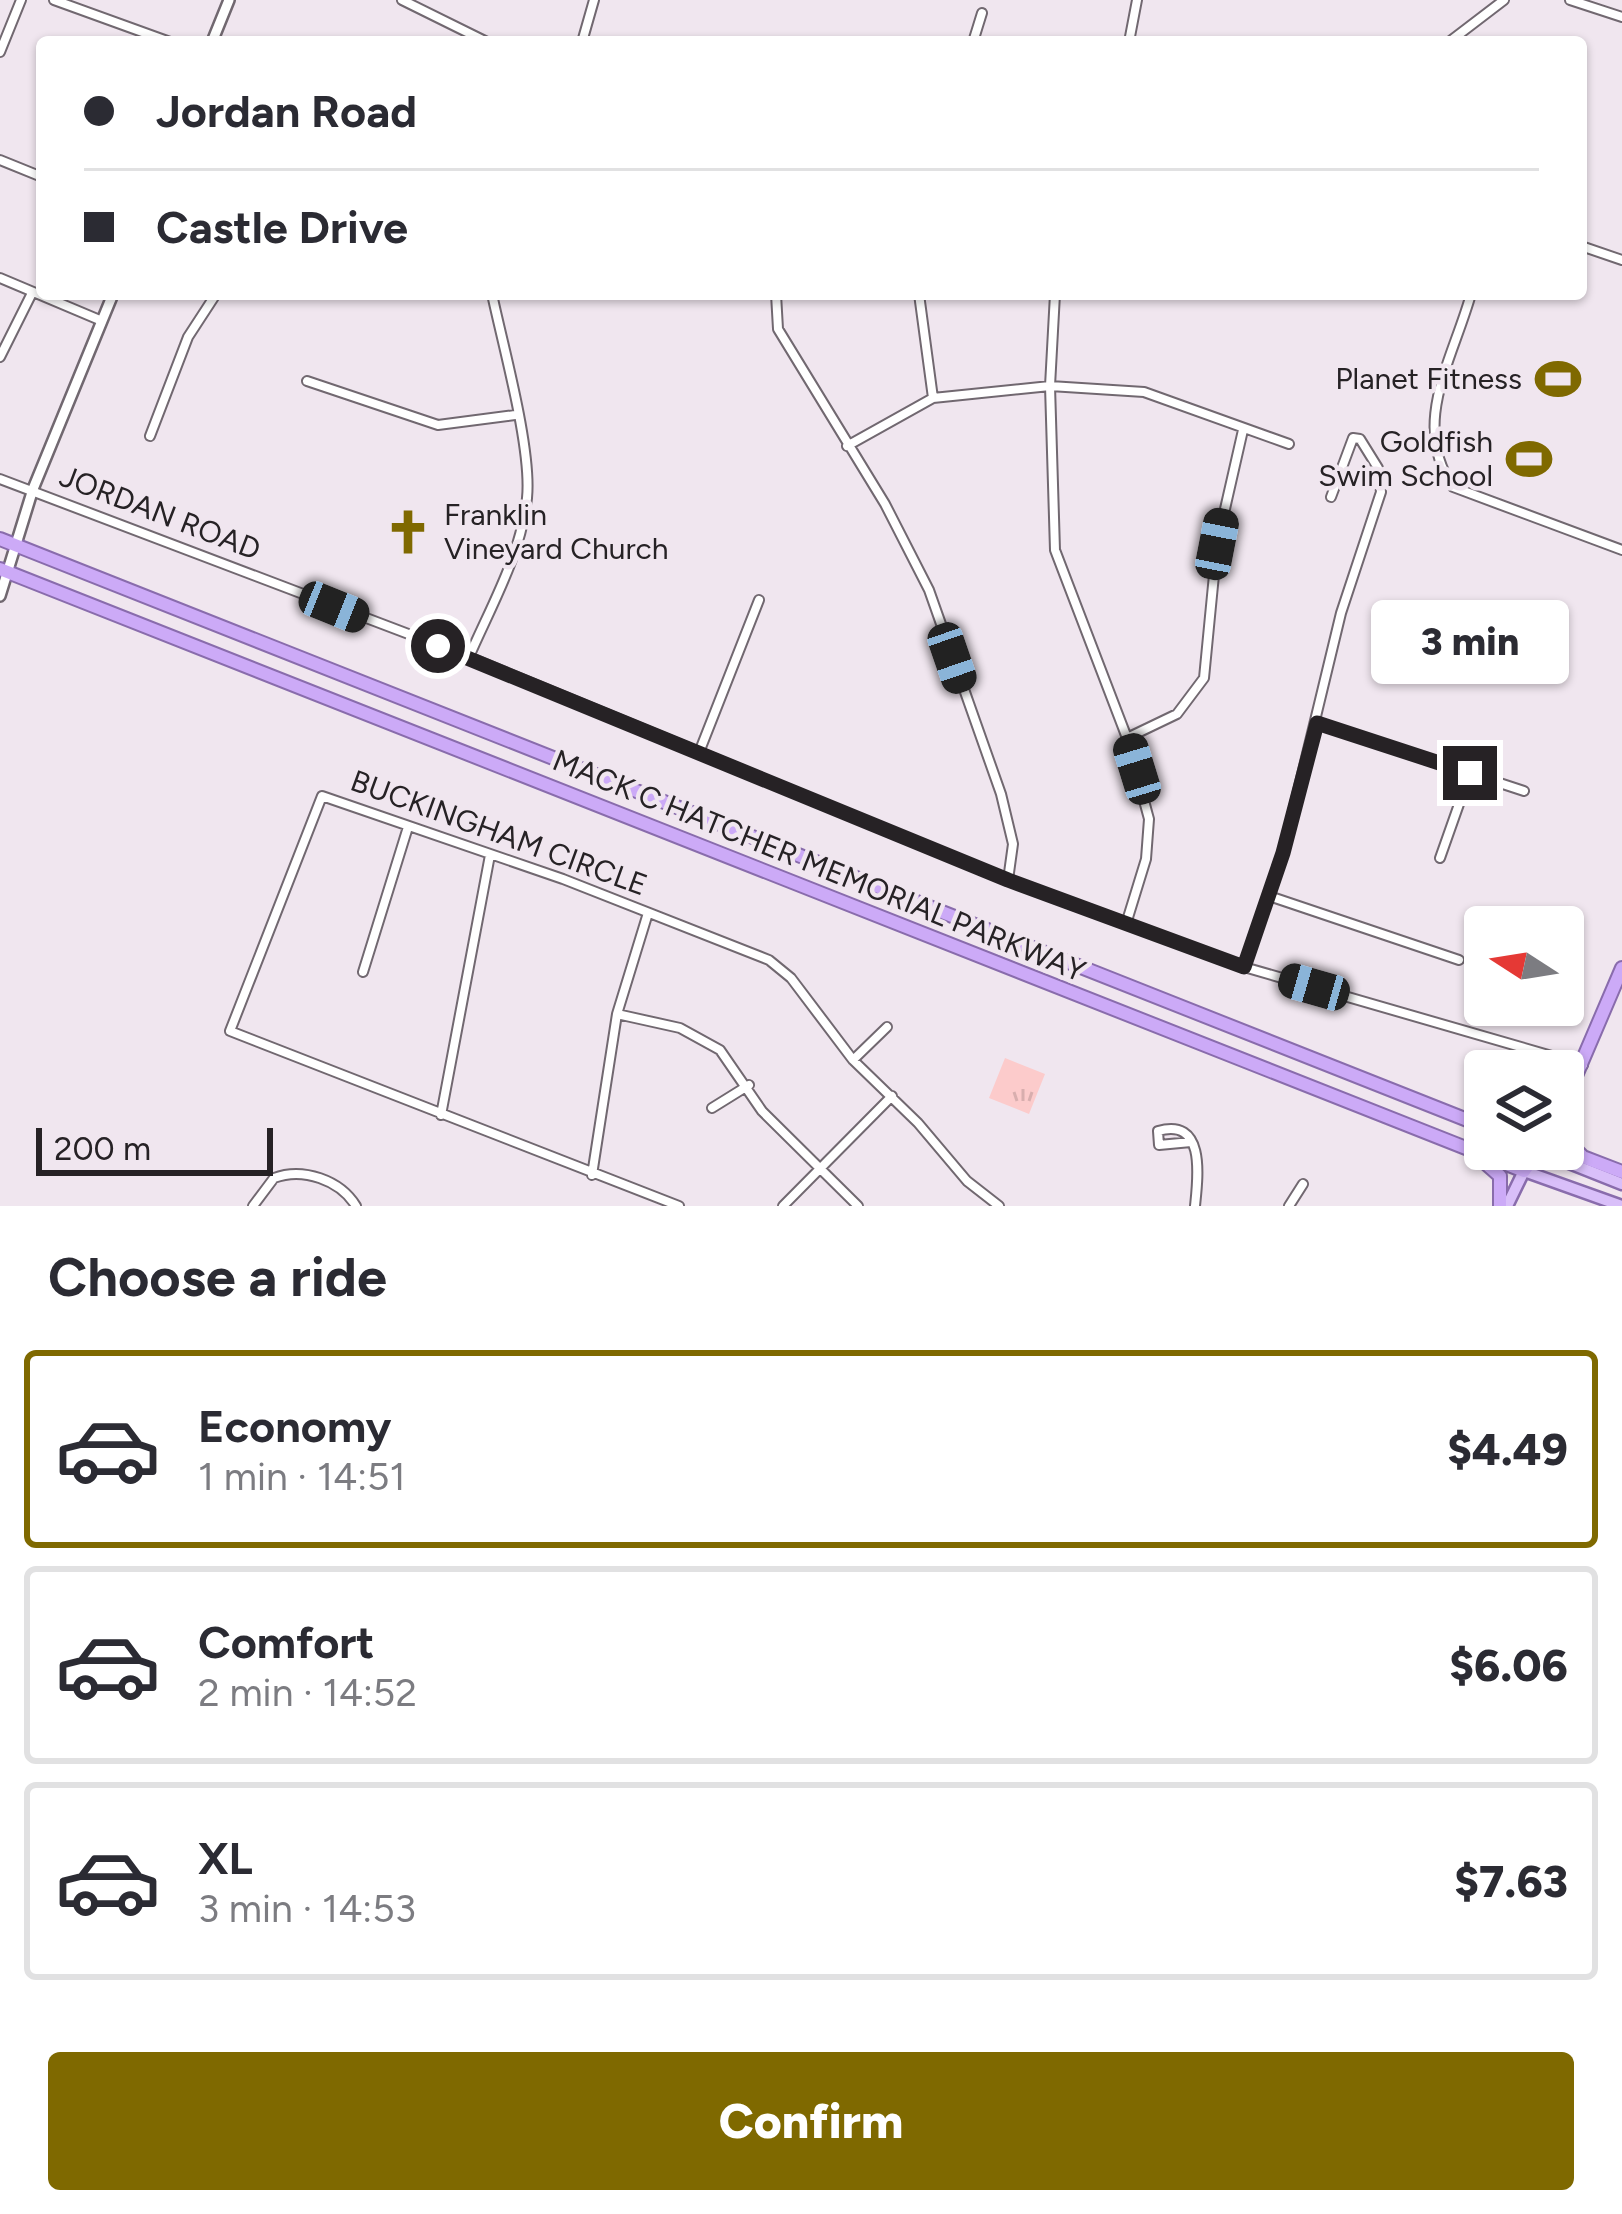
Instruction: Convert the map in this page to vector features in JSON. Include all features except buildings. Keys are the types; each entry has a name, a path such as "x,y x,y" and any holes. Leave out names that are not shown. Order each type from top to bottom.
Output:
{"highway":[{"name":"MACK C HATCHER MEMORIAL PARKWAY","path":"7,542 1464,1118"},
{"name":"MACK C HATCHER MEMORIAL PARKWAY","path":"3,570 1524,1171"},
{"path":"1584,1064 1622,968"},
{"path":"1390,1118 1399,1127 1494,1168 1503,1206"},
{"path":"1584,1158 1622,1172"}],"main road":[{"path":"1584,1169 1622,1184"},
{"name":"MACK C HATCHER MEMORIAL PARKWAY","path":"1524,1171 1622,1205"},
{"path":"1503,1206 1524,1171"}],"street":[{"path":"0,52 22,0"},
{"path":"54,0 148,36"},
{"path":"214,36 229,0"},
{"path":"402,0 475,36"},
{"path":"584,36 594,0"},
{"path":"1130,36 1137,0"},
{"path":"1457,36 1504,0"},
{"path":"1570,0 1622,17"},
{"path":"976,36 982,14"},
{"path":"124,36 127,30"},
{"path":"0,160 36,175"},
{"path":"1587,248 1622,260"},
{"path":"0,278 36,295"},
{"path":"0,357 32,293"},
{"path":"50,300 102,321"},
{"path":"0,596 7,542 33,490 110,300"},
{"path":"150,436 188,338 212,300"},
{"path":"469,657 500,593 527,501 526,468 493,300"},
{"path":"776,300 778,329 885,504 929,590 1001,794 1013,844 1008,880"},
{"path":"920,300 933,398"},
{"path":"1055,300 1051,386 1055,550 1127,738 1149,819 1146,859 1126,924"},
{"path":"1469,300 1436,395 1432,432 1438,466 1453,488 1622,550"},
{"path":"307,381 438,425 515,416"},
{"path":"847,446 933,398 1051,386 1144,392 1289,444"},
{"path":"1127,738 1177,714 1204,678 1217,544 1243,430"},
{"path":"1244,967 1269,896 1317,723 1341,613 1381,492 1378,468 1360,439 1353,438 1346,448 1331,497"},
{"name":"JORDAN ROAD","path":"0,479 469,657 1008,880 1244,967 1510,1050"},
{"path":"700,750 759,600"},
{"path":"1317,723 1524,791"},
{"path":"1440,858 1470,773"},
{"name":"BUCKINGHAM CIRCLE","path":"679,1206 230,1030 322,796 769,960 791,978 853,1060 892,1096 967,1181 999,1206"},
{"path":"363,972 408,827"},
{"path":"441,1115 490,855"},
{"path":"1269,896 1459,960"},
{"path":"592,1174 616,1014 648,914"},
{"path":"616,1014 701,1039 720,1050 762,1111 824,1167 858,1206"},
{"path":"853,1060 887,1027"},
{"path":"712,1108 748,1085"},
{"path":"783,1206 892,1096"},
{"path":"1191,1142 1200,1163 1195,1206"},
{"path":"254,1206 265,1187 286,1174 323,1180 346,1191 356,1206"},
{"path":"1289,1206 1303,1184"}],"green space":[{"path":"1005,1058 1045,1074 1029,1114 989,1098"}],"place":[{"name":"Planet Fitness","path":"1558,379"},
{"name":"Goldfish Swim School","path":"1529,459"},
{"name":"Franklin Vineyard Church","path":"408,532"}],"route":[{"path":"438,646 1008,880 1244,967 1283,853 1317,723 1470,773"}]}
